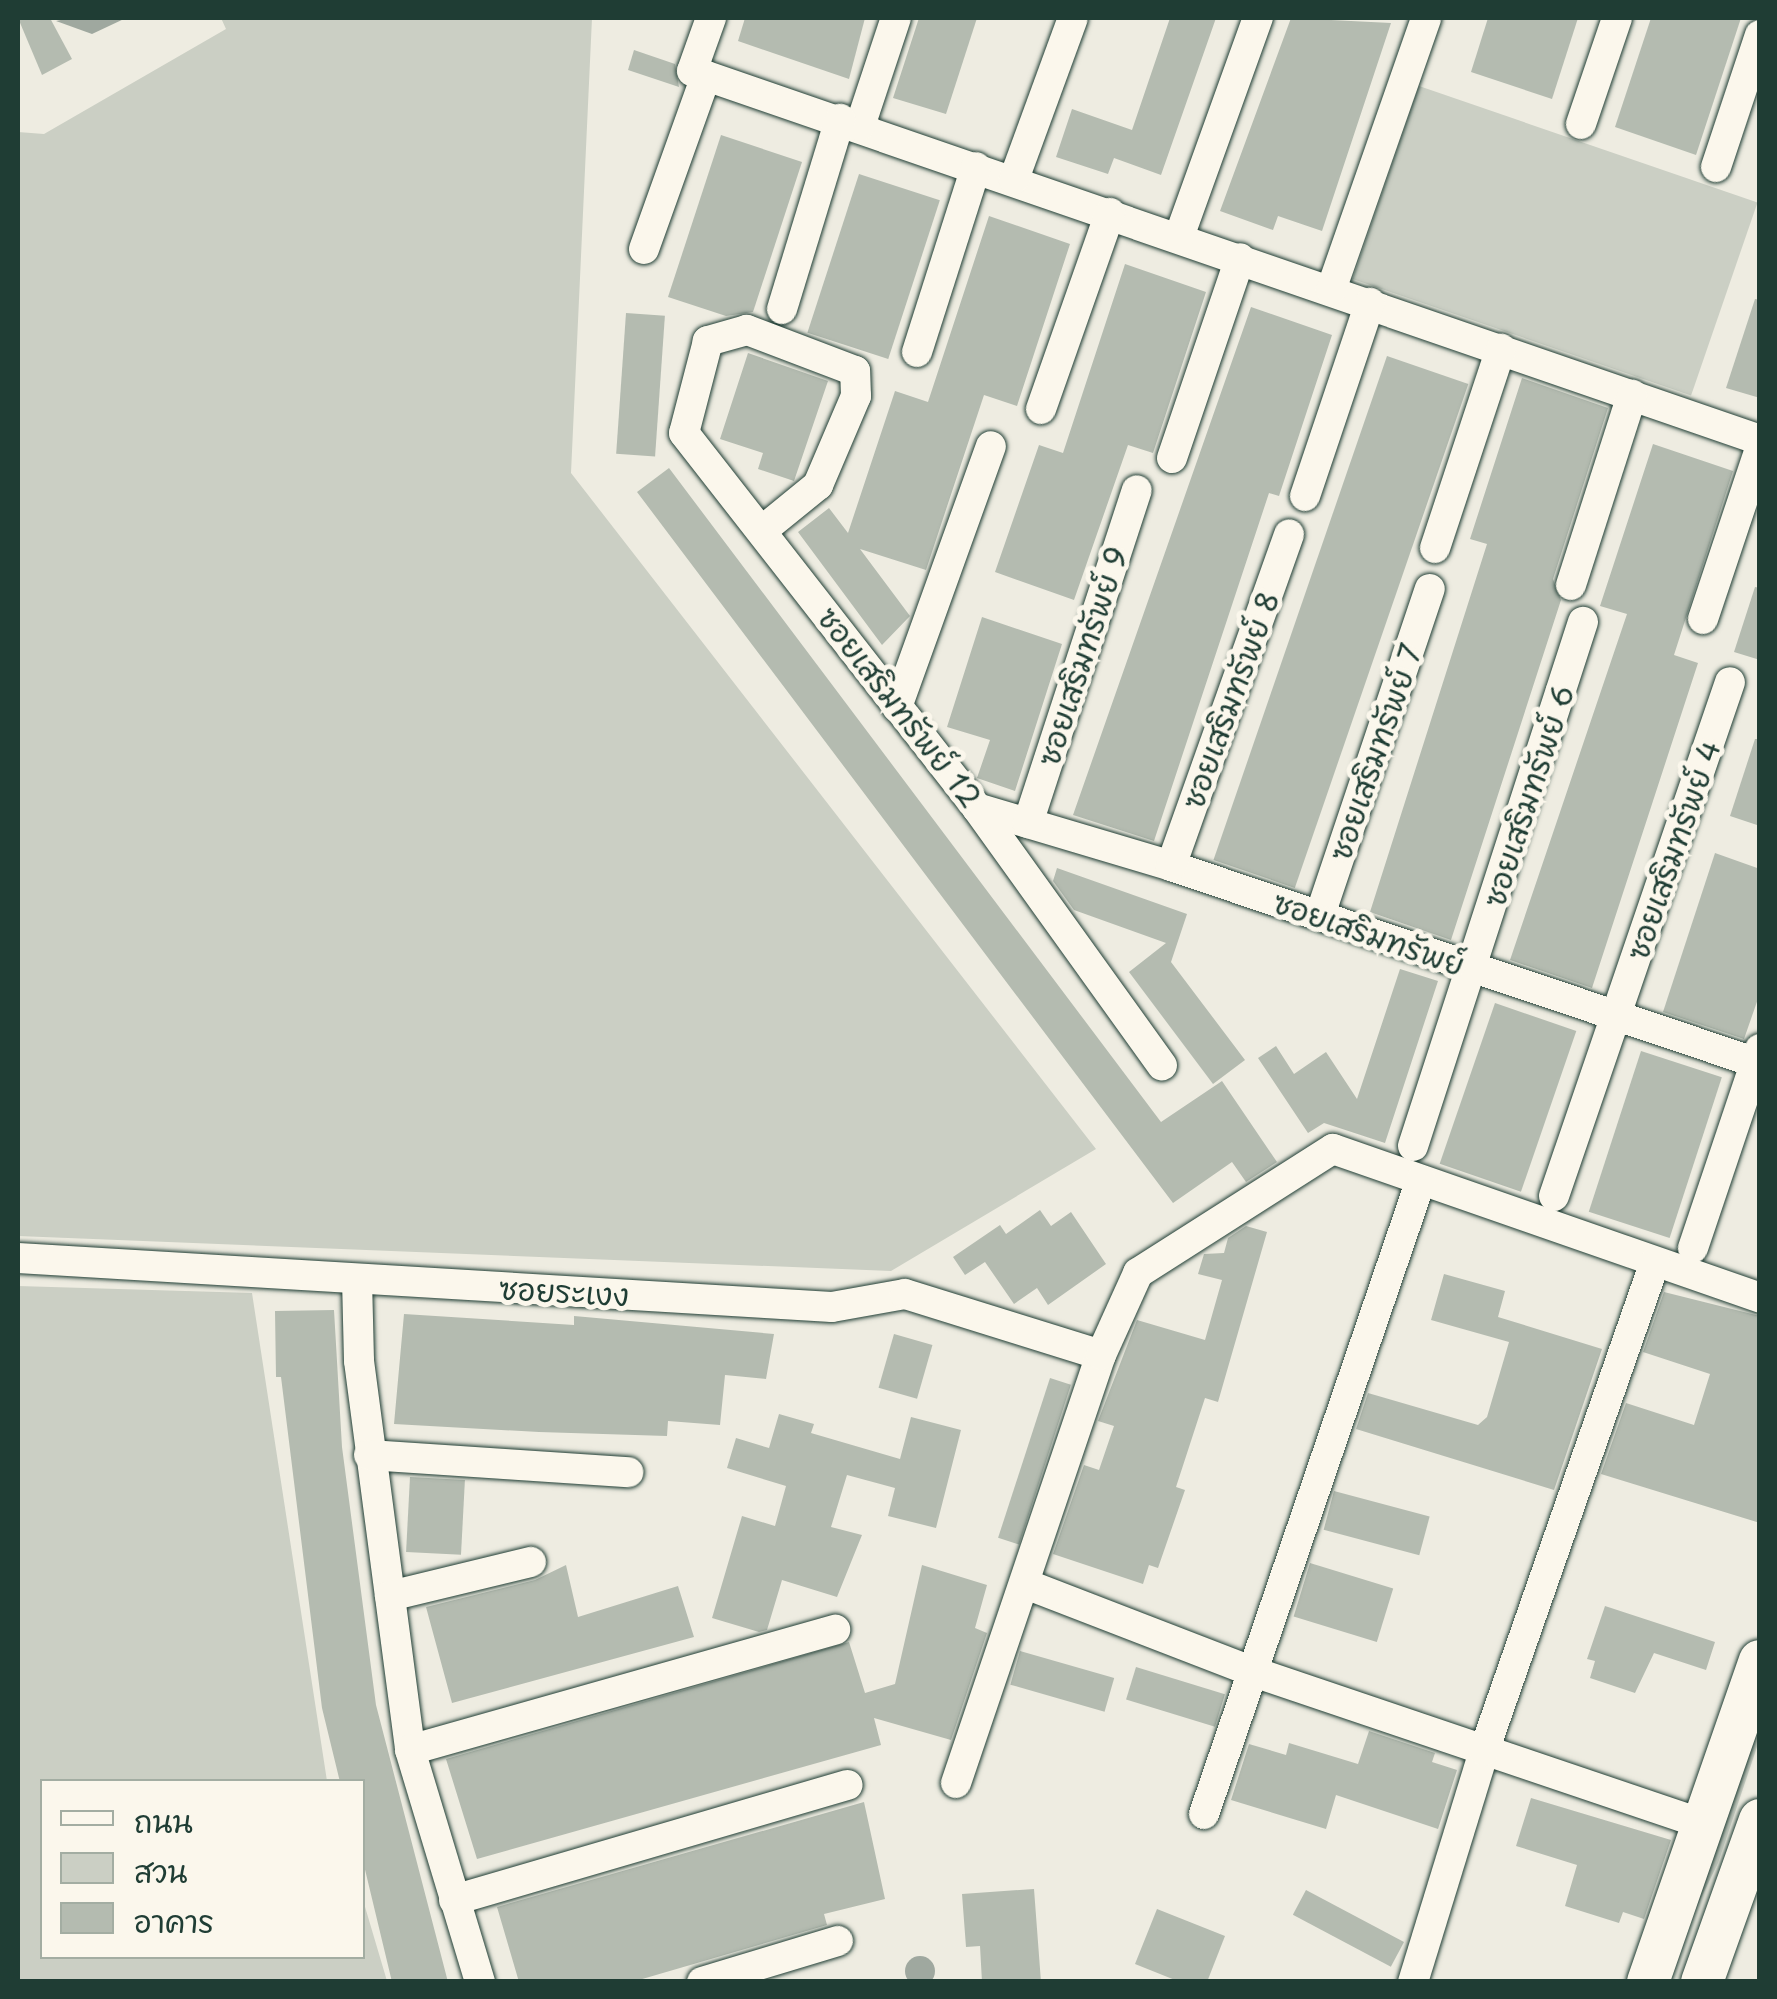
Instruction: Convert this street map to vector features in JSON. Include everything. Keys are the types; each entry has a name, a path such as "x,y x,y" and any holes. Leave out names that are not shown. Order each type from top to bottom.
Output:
{"main road":[{"path":"1648,1982 1760,1661"},
{"path":"1702,1982 1757,1834"}],"street":[{"path":"710,18 692,72 850,122 1760,440"},
{"path":"782,309 850,122 896,18"},
{"path":"1014,180 1073,18"},
{"path":"1180,238 1258,18"},
{"path":"1331,290 1426,18"},
{"path":"1581,124 1616,18"},
{"path":"1716,166 1760,35"},
{"path":"644,249 706,76"},
{"path":"916,352 976,166"},
{"path":"1040,409 1110,213"},
{"path":"1172,458 1240,258"},
{"path":"1305,496 1370,303"},
{"name":"ซอยเสริมทรัพย์ 12","path":"764,529 818,485 856,396 855,371 747,330 708,341 684,434 764,529 977,808 1162,1065"},
{"path":"1436,548 1502,348"},
{"path":"1570,584 1632,395"},
{"path":"897,707 991,446"},
{"path":"1703,618 1760,449"},
{"name":"ซอยเสริมทรัพย์ 9","path":"1028,823 1137,490"},
{"name":"ซอยเสริมทรัพย์ 8","path":"1171,866 1288,534"},
{"name":"ซอยเสริมทรัพย์ 7","path":"1320,916 1430,589"},
{"name":"ซอยเสริมทรัพย์ 6","path":"1413,1146 1583,622"},
{"name":"ซอยเสริมทรัพย์ 4","path":"1554,1196 1730,682"},
{"name":"ซอยเสริมทรัพย์","path":"977,808 1171,866 1616,1016 1758,1058"},
{"path":"1693,1248 1758,1058"},
{"path":"956,1783 1028,1585 1101,1355 1138,1273 1334,1150 1760,1298"},
{"path":"1204,1814 1421,1180"},
{"name":"ซอยระเงง","path":"18,1258 832,1307 906,1294 1101,1355"},
{"path":"1413,1982 1484,1751 1654,1262"},
{"path":"358,1279 369,1455 410,1750 480,1982"},
{"path":"369,1455 628,1472"},
{"path":"390,1596 531,1562"},
{"path":"1028,1585 1254,1672 1704,1824"},
{"path":"410,1750 836,1630"},
{"path":"454,1900 848,1785"},
{"path":"702,1982 838,1941"}],"green space":[{"path":"221,18 592,18 571,473 1096,1149 891,1271 18,1236 18,132 44,134 226,29"},
{"path":"1419,86 1757,203 1691,395 1353,279"},
{"path":"18,1286 252,1293 327,1779 40,1779 40,1959 365,1959 365,1907 387,1981 18,1981"},
{"path":"1759,1699 1759,1741 1718,1863 1686,1929"}],"shaded area":[{"path":"126,18 92,34 56,21"},
{"path":"920,1956 930,1961 935,1971 930,1981 920,1986 910,1981 905,1971 910,1961"}],"building":[{"path":"18,18 50,18 72,59 42,75"},
{"path":"745,18 865,18 849,79 738,41"},
{"path":"919,18 977,18 946,114 893,98"},
{"path":"1170,18 1216,18 1161,175 1114,158 1108,174 1056,157 1072,109 1132,130"},
{"path":"1291,18 1391,23 1322,231 1278,216 1273,230 1220,211"},
{"path":"1488,18 1578,18 1552,99 1471,72"},
{"path":"1651,18 1741,18 1696,155 1615,127"},
{"path":"634,50 675,64 679,87 628,70"},
{"path":"721,135 802,162 753,312 726,316 668,297"},
{"path":"859,174 940,200 888,359 807,333"},
{"path":"989,216 1070,244 1017,406 984,395 926,570 860,549 910,616 882,645 798,532 829,508 848,533 895,391 928,402"},
{"path":"1125,264 1206,292 1153,453 1128,445 1074,600 995,572 1039,445 1063,453"},
{"path":"1755,299 1760,300 1760,398 1726,388"},
{"path":"1251,307 1332,335 1279,496 1269,493 1154,841 1073,815"},
{"path":"626,313 665,316 655,456 616,454"},
{"path":"748,353 828,381 794,481 758,469 763,453 720,439"},
{"path":"1387,356 1468,384 1295,888 1213,860"},
{"path":"1522,378 1608,408 1553,579 1561,600 1451,940 1370,912 1487,544 1470,539"},
{"path":"1653,444 1733,471 1674,655 1698,663 1592,988 1510,960 1627,614 1600,606"},
{"path":"669,468 1161,1122 1222,1081 1277,1162 1246,1182 1232,1162 1173,1203 637,492"},
{"path":"1755,587 1760,588 1760,660 1734,652"},
{"path":"982,617 1062,644 1015,791 977,778 990,740 947,727"},
{"path":"1755,739 1760,739 1760,826 1730,816"},
{"path":"1715,853 1760,869 1760,993 1744,1039 1663,1012"},
{"path":"1057,868 1187,914 1171,962 1245,1060 1213,1084 1129,972 1166,943 1074,910 1053,881"},
{"path":"1400,969 1438,981 1385,1143 1324,1123 1308,1133 1258,1058 1276,1046 1294,1074 1326,1052 1357,1099"},
{"path":"1495,1003 1576,1031 1521,1192 1440,1164"},
{"path":"1641,1051 1722,1077 1670,1238 1589,1212"},
{"path":"1040,1210 1051,1226 1071,1212 1106,1264 1048,1305 1037,1288 1014,1304 985,1262 965,1275 953,1257 1000,1225 1006,1234"},
{"path":"1246,1226 1267,1232 1218,1402 1205,1398 1176,1487 1185,1490 1158,1568 1149,1565 1143,1584 1053,1554 1084,1465 1099,1470 1114,1426 1098,1421 1137,1320 1205,1340 1222,1280 1198,1274 1204,1254 1224,1253 1228,1238"},
{"path":"1444,1274 1505,1291 1498,1317 1602,1349 1554,1490 1356,1429 1368,1393 1478,1425 1487,1417 1509,1342 1431,1320"},
{"path":"1664,1292 1760,1316 1760,1523 1601,1474 1626,1403 1694,1425 1710,1374 1643,1352"},
{"path":"334,1310 342,1447 376,1705 448,1982 392,1982 365,1870 365,1779 339,1779 322,1708 281,1377 276,1377 275,1311"},
{"path":"404,1314 574,1325 574,1316 774,1334 766,1379 725,1375 720,1425 668,1421 667,1436 539,1432 394,1424"},
{"path":"894,1334 932,1345 917,1399 879,1388"},
{"path":"1050,1378 1071,1385 1019,1545 998,1538"},
{"path":"779,1414 814,1424 811,1433 900,1459 911,1417 961,1430 936,1528 888,1516 895,1488 847,1475 831,1527 862,1535 837,1597 782,1580 767,1630 759,1632 712,1618 742,1516 775,1526 786,1486 727,1468 736,1438 769,1448"},
{"path":"410,1477 465,1480 461,1555 406,1552"},
{"path":"1334,1491 1430,1517 1419,1555 1324,1530"},
{"path":"1310,1563 1393,1588 1377,1642 1294,1617"},
{"path":"566,1565 578,1617 678,1586 694,1637 452,1703 426,1607 535,1580"},
{"path":"922,1565 987,1585 975,1628 987,1633 951,1740 874,1718 881,1745 477,1859 446,1759 849,1642 865,1693 895,1684"},
{"path":"1605,1606 1715,1642 1706,1670 1654,1653 1635,1693 1590,1678 1595,1661 1587,1659"},
{"path":"1020,1651 1114,1678 1105,1712 1010,1685"},
{"path":"1136,1667 1225,1694 1215,1727 1126,1700"},
{"path":"1369,1731 1435,1753 1432,1762 1457,1770 1438,1829 1336,1795 1326,1829 1231,1800 1249,1744 1286,1755 1289,1743 1358,1764"},
{"path":"1531,1798 1671,1840 1644,1919 1623,1912 1619,1923 1565,1906 1577,1865 1516,1846"},
{"path":"864,1802 885,1899 824,1914 827,1925 632,1982 519,1982 497,1907"},
{"path":"1034,1889 1041,1982 982,1982 980,1946 966,1947 962,1894"},
{"path":"1306,1890 1404,1942 1391,1967 1293,1915"},
{"path":"1157,1909 1225,1936 1207,1982 1180,1982 1135,1964"}]}
